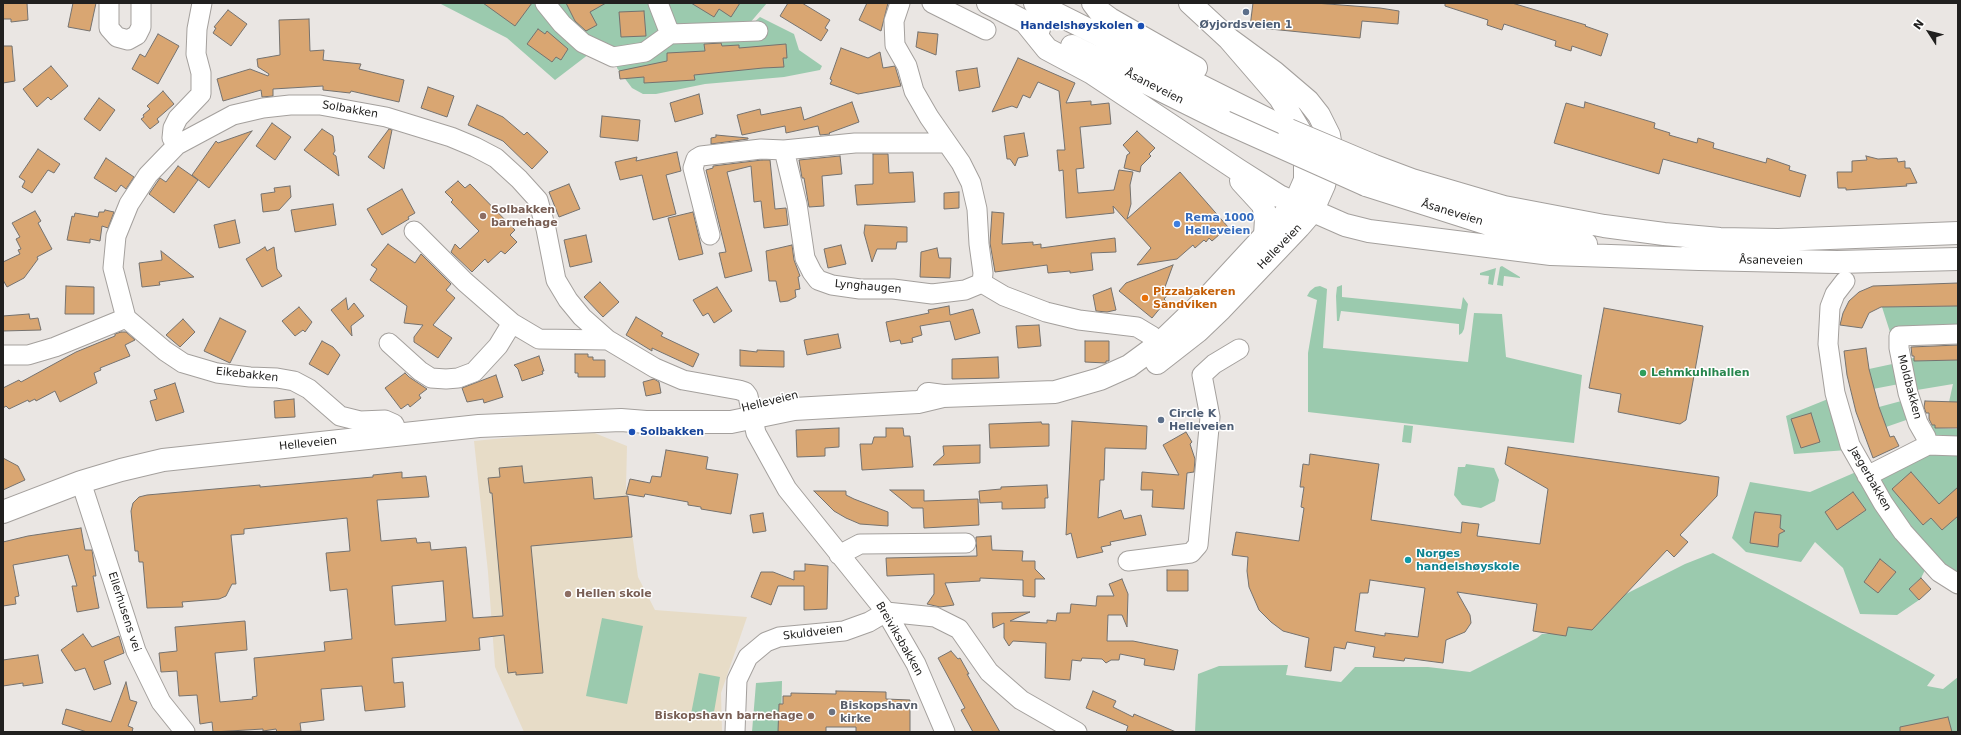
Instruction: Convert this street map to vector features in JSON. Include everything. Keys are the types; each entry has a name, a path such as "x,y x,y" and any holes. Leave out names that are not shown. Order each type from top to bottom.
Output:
{"main road":[{"name":"Åsaneveien","path":"988,3 1225,122 1326,169 1427,185 1504,207 1604,226 1664,234 1720,239 1778,240 1958,233"},
{"name":"Åsaneveien","path":"1035,3 1232,95 1276,111 1289,130 1369,175 1501,228 1603,247 1698,259 1837,262 1958,259"},
{"path":"1093,3 1099,11 1110,19 1232,95"},
{"name":"Helleveien","path":"1164,350 1198,331 1221,309 1304,208 1305,145 1300,131 1280,98 1229,39 1190,3"},
{"path":"1026,23 1047,49 1092,73 1279,196 1345,225 1369,232 1551,254 1698,259"},
{"path":"1238,170 1242,182 1263,205 1266,218 1265,236"},
{"name":"Helleveien","path":"3,512 81,482 121,470 163,460 475,427 621,420 646,422 722,422 751,412 918,402 943,396 1064,390 1081,391 1116,386 1149,370 1209,296 1265,236 1304,208"}],"street":[{"path":"109,3 109,28 117,37 128,40 137,35 141,27 141,3"},
{"path":"177,145 172,138 173,128 178,118 201,94 201,73 196,54 197,29 202,3"},
{"path":"545,3 562,24 583,43 613,57 645,52 670,34 758,31"},
{"path":"658,3 670,34"},
{"path":"900,3 894,21 895,46 907,66 914,91 946,143 961,163 971,183 977,209 979,244 984,273 982,283 1004,296 1046,312 1078,320 1137,327 1152,336 1164,350"},
{"path":"932,3 986,30"},
{"name":"Solbakken","path":"126,318 113,268 116,236 129,204 148,175 177,145 234,115 263,108 290,105 320,105 386,117 451,137 496,158 519,179 538,200 546,229 556,280 568,300 577,311 608,340 648,364 684,380 745,392 748,396 751,412"},
{"path":"710,235 693,168 696,159 701,156 761,149 784,150 855,143 946,143"},
{"name":"Lynghaugen","path":"784,150 797,204 805,258 818,280 832,285 845,287 893,289 932,294 965,290 982,283"},
{"path":"414,231 465,282 512,322 539,339 608,340"},
{"name":"Jægerbakken","path":"1846,281 1835,294 1830,307 1827,334 1830,370 1840,417 1850,445 1883,503 1917,550 1939,572 1958,584"},
{"path":"3,355 28,355 55,347 126,318"},
{"name":"Eikebakken","path":"126,318 165,351 183,363 217,373 250,377 277,378 294,381 309,389 340,416 360,421 385,420 394,424 398,434"},
{"path":"389,343 420,371 431,378 458,378 474,372 498,346 512,322"},
{"name":"Moldbakken","path":"1928,445 1918,423 1908,393 1899,348 1899,336 1958,334"},
{"path":"1128,561 1191,553 1198,545 1210,417 1202,375 1214,364 1239,349"},
{"name":"Breiviksbakken","path":"751,412 761,443 787,489 886,612 916,664 945,732"},
{"path":"1867,476 1928,445 1958,446"},
{"name":"Ellerhusens vei","path":"81,482 136,651 161,702 185,732"},
{"path":"838,554 860,544 966,542"},
{"path":"886,612 935,617 959,629 989,672 1021,700 1077,732"},
{"name":"Skuldveien","path":"735,732 737,680 748,657 766,642 779,637 844,631 870,622 886,612"}],"shaded area":[{"name":"Hellen skole","path":"587,430 627,446 626,488 638,577 655,610 747,617 721,693 722,732 524,732 495,667 488,572 474,441"}],"green space":[{"path":"439,3 537,3 589,54 555,80 507,38"},
{"path":"552,3 652,3 658,29 651,40 629,48 608,48 585,35"},
{"path":"667,3 767,3 749,24 677,25 672,19"},
{"path":"760,17 794,34 799,50 822,66 820,70 784,77 705,84 656,94 643,94 632,88 617,68 617,62 667,45 699,37 743,32"},
{"path":"1502,266 1520,278 1504,276 1503,286 1497,285 1500,267"},
{"path":"1496,268 1493,285 1488,284 1489,276 1480,275 1480,273"},
{"path":"1342,285 1342,297 1461,309 1463,297 1468,304 1464,329 1459,335 1459,324 1341,311 1339,321 1337,321 1337,287"},
{"path":"1320,286 1327,289 1323,348 1468,362 1474,313 1502,314 1506,357 1582,375 1574,443 1308,412 1308,353 1317,300 1307,296 1315,287"},
{"path":"1958,306 1958,329 1890,332 1882,307"},
{"path":"1914,358 1915,361 1958,360 1958,402 1949,402 1953,384 1911,391 1904,359"},
{"path":"1897,363 1899,384 1873,389 1869,369"},
{"path":"1828,399 1847,450 1794,454 1786,416"},
{"path":"1905,400 1912,418 1886,427 1879,407"},
{"path":"1404,425 1413,426 1411,443 1402,442"},
{"path":"1929,425 1935,425 1935,428 1958,429 1958,438 1935,436"},
{"path":"1931,451 1958,454 1958,575 1935,557 1881,490 1882,477"},
{"path":"1466,464 1494,468 1499,480 1495,501 1481,508 1462,505 1454,495 1458,467 1465,467"},
{"path":"1856,472 1926,568 1921,578 1909,589 1919,600 1897,615 1860,614 1843,568 1815,542 1801,562 1746,552 1732,538 1750,482 1810,492"},
{"path":"1713,553 1935,675 1927,686 1943,689 1958,677 1958,732 1195,732 1198,674 1219,666 1288,665 1286,675 1341,682 1355,667 1428,667 1470,672 1537,638 1542,634 1547,634 1685,564"},
{"path":"602,618 643,626 627,704 586,696"},
{"path":"699,673 720,677 713,718 691,714"},
{"path":"782,681 781,732 752,732 756,683"}],"building":[{"path":"3,3 27,3 28,20 11,22 11,19 3,19"},
{"path":"73,3 96,3 90,31 68,27"},
{"path":"483,3 532,3 515,26"},
{"path":"566,3 606,3 590,12 597,25 586,31 575,21"},
{"path":"691,3 740,3 731,17 719,9 714,17"},
{"path":"788,3 802,3 830,20 825,28 828,30 821,41 780,16"},
{"path":"867,3 888,3 881,31 859,20"},
{"path":"1253,3 1315,3 1380,8 1399,11 1398,24 1362,21 1360,38 1250,27"},
{"path":"1445,3 1512,3 1586,25 1585,26 1608,34 1601,56 1572,46 1571,51 1555,46 1556,41 1504,24 1502,30 1487,25 1488,20 1445,6"},
{"path":"228,10 247,24 231,46 213,33 216,28 214,27"},
{"path":"644,11 646,36 621,37 619,12"},
{"path":"309,19 310,51 324,50 323,60 361,64 359,69 404,80 399,102 351,91 350,93 323,90 323,86 273,89 273,96 262,97 261,90 223,101 217,79 250,69 268,76 269,74 258,67 257,59 280,55 279,20"},
{"path":"538,29 545,34 547,31 568,49 561,60 556,57 552,62 527,44"},
{"path":"918,32 938,34 936,55 916,47"},
{"path":"158,34 179,46 158,84 132,69 140,54 145,57"},
{"path":"721,43 722,46 739,45 739,48 786,44 787,58 783,58 784,67 694,75 695,80 644,83 644,77 620,79 619,71 667,61 667,53 705,51 704,44"},
{"path":"3,46 12,46 15,81 3,83"},
{"path":"841,48 868,58 880,52 883,68 895,66 901,86 858,94 830,84 832,80 830,79"},
{"path":"1018,58 1075,83 1066,103 1091,101 1091,105 1109,103 1111,124 1080,127 1084,168 1076,169 1078,193 1114,190 1119,170 1133,172 1130,185 1131,204 1127,219 1180,172 1228,227 1212,241 1209,238 1206,242 1204,240 1195,248 1193,245 1177,259 1137,265 1151,248 1113,206 1114,213 1066,218 1063,170 1059,171 1057,150 1065,150 1059,91 1038,82 1030,98 1023,95 1017,108 1012,106 992,112"},
{"path":"51,66 68,86 51,100 48,97 37,107 23,89"},
{"path":"977,68 980,87 959,91 956,71"},
{"path":"428,87 454,96 447,117 421,108"},
{"path":"163,91 174,104 157,119 159,122 150,129 141,119 150,109 147,106"},
{"path":"699,94 703,114 675,122 670,103"},
{"path":"99,98 115,110 100,131 84,119"},
{"path":"852,102 859,122 829,133 830,134 820,135 818,126 786,133 785,126 742,135 737,115 760,109 761,115 801,107 804,120"},
{"path":"1585,102 1655,123 1654,128 1670,133 1669,135 1697,143 1698,138 1714,143 1713,148 1766,163 1767,158 1790,166 1789,170 1806,175 1800,197 1663,159 1659,174 1554,143 1566,103 1584,108"},
{"path":"477,105 503,117 524,135 527,132 548,152 532,169 503,141 468,125"},
{"path":"602,116 640,120 638,141 600,137"},
{"path":"272,123 291,137 275,160 256,146"},
{"path":"322,129 333,136 335,151 333,154 336,156 339,176 304,150"},
{"path":"389,129 392,130 384,169 368,157"},
{"path":"252,131 209,188 192,175 216,141 218,143"},
{"path":"1137,131 1155,148 1149,154 1151,156 1141,166 1140,172 1124,168 1127,155 1130,153 1123,145"},
{"path":"1024,133 1028,156 1018,158 1015,166 1010,159 1007,159 1004,136"},
{"path":"716,135 748,139 711,144 711,138 716,137"},
{"path":"38,149 60,164 54,173 48,170 32,193 22,187 25,181 19,177"},
{"path":"677,152 681,171 666,175 676,214 653,220 642,175 620,180 615,162 637,157 636,161"},
{"path":"873,154 888,154 889,173 913,172 915,202 857,205 855,185 873,184"},
{"path":"840,156 842,174 822,176 824,206 809,207 799,160"},
{"path":"1866,156 1878,159 1897,158 1898,162 1905,161 1905,168 1910,168 1917,183 1906,184 1907,186 1846,190 1846,188 1838,188 1837,172 1852,172 1852,161 1867,160"},
{"path":"106,158 134,177 126,189 121,185 116,192 94,178"},
{"path":"770,160 775,209 786,208 788,225 764,228 761,201 754,202 751,166 727,172 752,271 725,278 719,253 726,252 706,170 713,168 713,166"},
{"path":"178,166 198,180 174,213 149,194 160,178 166,182"},
{"name":"Solbakken barnehage","path":"458,181 465,188 470,184 515,230 510,235 517,242 505,254 501,251 488,263 485,259 472,272 451,252 455,244 460,249 479,231 451,202 453,200 445,192"},
{"path":"569,184 580,209 559,217 549,192"},
{"path":"290,186 291,197 279,210 263,212 261,194 275,192 274,188"},
{"path":"402,189 415,213 408,217 409,219 382,235 367,209"},
{"path":"959,192 959,208 944,209 944,193"},
{"path":"333,204 336,225 295,232 291,210"},
{"path":"105,210 114,212 108,228 102,226 100,241 90,239 90,243 67,240 72,216 74,217 75,213 98,217 99,212 104,212"},
{"path":"35,211 41,221 38,223 52,249 37,257 38,259 24,278 7,287 3,280 3,262 20,254 18,250 21,249 16,239 20,237 12,223"},
{"path":"693,212 703,254 679,260 668,218"},
{"path":"992,212 1004,213 1002,244 1033,242 1033,245 1041,244 1041,248 1115,238 1116,252 1091,253 1093,270 1070,273 1070,271 1048,273 1047,265 995,272 990,243"},
{"path":"235,220 240,243 219,248 214,225"},
{"path":"865,225 907,227 907,242 897,242 896,249 877,249 872,262 864,233"},
{"path":"586,235 592,262 570,267 564,240"},
{"path":"388,244 415,263 421,254 451,284 446,290 455,298 433,325 452,338 438,358 414,342 414,337 423,325 404,323 407,306 370,280 377,269 371,265"},
{"path":"792,245 794,260 800,276 798,277 800,289 795,290 796,297 788,301 780,302 776,281 769,281 766,251"},
{"path":"841,245 846,264 828,268 824,249"},
{"path":"265,247 267,251 274,247 277,269 282,276 262,287 246,259"},
{"path":"937,248 939,258 951,258 950,278 920,277 921,252"},
{"path":"161,251 194,277 159,282 160,285 142,287 139,263 162,260"},
{"path":"1173,265 1165,287 1170,292 1164,299 1166,301 1152,318 1119,291 1126,283"},
{"path":"600,282 619,302 603,317 584,297"},
{"path":"1958,283 1958,306 1881,307 1869,313 1862,328 1840,325 1843,313 1849,301 1859,292 1873,286"},
{"path":"66,286 94,287 94,314 65,314"},
{"path":"717,287 732,311 714,323 708,313 703,316 693,300"},
{"path":"1111,288 1116,310 1107,312 1096,311 1093,295"},
{"path":"346,298 348,310 354,303 364,316 351,326 352,336 331,310"},
{"path":"949,306 950,315 973,309 980,333 955,340 950,321 920,326 922,335 912,338 913,342 901,344 900,340 890,342 886,322 929,313 928,310"},
{"path":"299,307 312,322 305,332 303,330 295,336 282,321"},
{"name":"Lehmkuhlhallen","path":"1604,308 1703,326 1686,420 1680,424 1618,412 1621,394 1589,388"},
{"path":"29,314 30,319 38,318 41,330 3,331 3,316"},
{"path":"636,317 663,333 661,336 699,354 693,367 652,348 652,351 626,335"},
{"path":"220,318 246,331 230,363 204,351"},
{"path":"183,319 195,332 180,347 166,335"},
{"path":"1039,325 1041,346 1018,348 1016,326"},
{"path":"126,332 135,340 125,345 130,356 100,368 101,370 94,373 97,383 60,402 55,391 36,401 35,399 29,402 28,400 9,409 6,406 3,408 3,388 19,380 21,382 76,352 115,336 115,334"},
{"path":"838,334 841,348 807,355 804,340"},
{"path":"322,341 333,347 340,355 328,375 309,364"},
{"path":"1085,341 1109,341 1109,361 1106,361 1106,363 1085,362"},
{"path":"1958,345 1958,360 1914,361 1914,356 1912,356 1911,347"},
{"path":"1866,348 1869,369 1879,407 1890,437 1894,436 1899,446 1873,458 1856,412 1847,375 1844,351"},
{"path":"740,350 757,352 757,350 784,351 784,367 740,366"},
{"path":"575,354 588,354 588,357 593,357 593,360 605,360 605,377 578,377 578,373 575,373"},
{"path":"539,356 544,371 542,371 543,374 522,381 518,369 514,365"},
{"path":"998,357 999,378 952,379 952,359"},
{"path":"405,373 427,389 419,395 421,398 410,407 408,404 401,409 385,388"},
{"path":"496,375 503,397 484,403 483,399 467,402 462,388"},
{"path":"654,379 659,382 661,393 646,396 643,382"},
{"path":"175,383 184,412 156,421 150,401 157,399 154,390"},
{"path":"294,399 295,417 275,418 274,401"},
{"path":"1925,401 1958,402 1958,428 1935,428 1935,425 1932,425 1929,419 1929,413 1926,413 1924,407"},
{"path":"1811,413 1820,442 1801,448 1791,419"},
{"path":"1072,421 1147,426 1146,449 1105,448 1104,480 1100,480 1098,518 1121,510 1124,519 1141,515 1146,535 1110,542 1111,545 1101,547 1103,552 1077,558 1071,533 1066,535"},
{"path":"1041,422 1042,424 1049,424 1049,446 990,448 989,424"},
{"path":"839,428 839,447 825,448 825,456 797,457 796,430"},
{"path":"886,428 903,428 904,436 910,436 913,467 862,470 860,444 872,444 874,437 886,437"},
{"path":"1186,432 1192,442 1190,444 1195,459 1194,472 1187,473 1184,509 1152,507 1153,490 1141,490 1142,472 1179,475 1163,445"},
{"path":"980,445 980,463 933,465 944,455 943,446"},
{"name":"Norges handelshøyskole","path":"1508,447 1719,477 1717,496 1680,535 1688,542 1674,557 1667,550 1592,630 1568,627 1566,636 1533,631 1537,604 1457,592 1470,615 1471,623 1465,632 1446,640 1443,663 1405,658 1404,661 1373,657 1375,647 1347,642 1345,649 1334,647 1331,671 1305,667 1309,638 1283,631 1259,610 1249,587 1247,571 1248,557 1232,555 1236,532 1299,541 1304,508 1301,507 1304,487 1300,487 1303,464 1309,465 1310,454 1379,464 1371,520 1461,533 1462,522 1479,524 1477,536 1540,544 1548,489 1505,464","holes":["1370,580 1425,588 1418,637 1385,633 1385,636 1355,631 1360,593 1368,593"]},
{"path":"666,450 708,457 706,469 738,474 731,514 701,509 701,507 688,505 688,502 645,494 644,497 626,494 630,479 650,483 652,476 661,477"},
{"path":"3,458 18,466 25,480 3,490"},
{"path":"522,466 524,483 592,477 594,499 628,496 632,537 531,546 543,673 516,675 516,672 508,673 504,635 479,638 480,650 392,658 394,683 403,682 405,707 365,711 362,686 321,689 324,720 300,723 301,731 277,732 276,729 263,731 263,729 213,732 212,722 200,724 197,695 179,696 177,671 161,672 159,653 177,651 175,627 245,621 247,650 215,653 220,702 253,699 252,697 257,696 254,658 325,651 324,642 352,639 347,589 330,591 326,553 350,551 347,518 244,529 244,534 231,535 236,584 232,584 226,596 219,599 182,602 183,607 147,608 143,562 139,562 138,551 135,551 131,511 133,503 139,497 147,495 260,485 260,487 373,477 373,475 402,472 402,478 426,476 429,497 377,500 381,541 416,538 417,543 430,542 431,550 466,547 473,618 503,616 492,493 490,493 488,478 500,477 499,468","holes":["443,581 446,621 395,625 392,586"]},
{"path":"1911,472 1939,504 1958,487 1958,516 1942,530 1931,518 1923,525 1892,489"},
{"path":"1047,485 1048,498 1045,498 1045,508 1002,509 1002,502 980,503 979,491 1001,489 1001,487"},
{"path":"890,490 924,490 924,501 978,499 979,525 924,528 923,508 912,508"},
{"path":"814,491 846,491 846,495 854,499 888,512 888,526 860,524 846,518 834,511"},
{"path":"1853,492 1866,510 1837,530 1825,512"},
{"path":"1755,512 1781,515 1780,528 1785,531 1779,534 1778,547 1750,543"},
{"path":"763,513 766,531 753,533 750,515"},
{"path":"81,528 85,550 92,550 96,576 93,576 99,608 77,612 72,586 77,586 68,555 13,565 19,596 15,597 16,604 3,606 3,542 28,536"},
{"path":"991,536 992,550 1023,551 1022,561 1035,561 1035,569 1045,579 1035,579 1035,597 1023,596 1023,580 980,578 980,581 945,583 954,605 940,607 927,604 934,594 934,574 887,576 886,558 977,556 976,537"},
{"path":"1880,559 1896,572 1878,593 1864,582"},
{"path":"805,564 828,566 827,609 804,610 804,586 778,586 771,605 751,597 761,572 773,572 794,580 794,571 805,571"},
{"path":"1167,570 1188,570 1188,591 1167,591"},
{"path":"1921,578 1931,589 1919,600 1909,589"},
{"path":"1122,579 1128,594 1127,627 1122,615 1108,615 1107,641 1133,641 1178,650 1174,670 1144,665 1145,659 1120,654 1119,660 1111,660 1106,663 1102,659 1082,658 1081,661 1072,660 1070,680 1045,678 1046,643 1013,641 1009,646 1004,638 1004,623 993,628 992,613 1030,612 1010,621 1047,623 1047,620 1056,621 1057,613 1070,613 1071,604 1096,606 1097,596 1114,596 1109,584"},
{"path":"83,634 92,647 119,636 124,653 104,661 111,684 94,690 85,668 75,671 61,650"},
{"path":"951,651 958,659 960,658 969,674 967,674 1000,732 973,732 961,710 965,708 938,658"},
{"path":"38,655 43,683 23,686 23,683 3,686 3,660"},
{"path":"126,682 130,700 137,702 128,726 133,728 132,732 87,732 62,724 66,709 111,722"},
{"name":"Biskopshavn kirke","path":"836,691 886,692 886,699 910,700 910,732 856,732 856,727 826,727 826,732 778,732 779,704 783,704 783,696 791,696 791,693 836,694"},
{"path":"1093,691 1116,701 1113,707 1133,717 1134,714 1176,732 1126,732 1128,726 1086,708"},
{"path":"1948,717 1952,732 1900,732 1900,727"}],"place":[{"name":"Øyjordsveien 1","path":"1246,12"},
{"name":"Handelshøyskolen","path":"1141,26"},
{"name":"Solbakken barnehage","path":"483,216"},
{"name":"Rema 1000 Helleveien","path":"1177,224"},
{"name":"Pizzabakeren Sandviken","path":"1145,298"},
{"name":"Lehmkuhlhallen","path":"1643,373"},
{"name":"Circle K Helleveien","path":"1161,420"},
{"name":"Solbakken","path":"632,432"},
{"name":"Norges handelshøyskole","path":"1408,560"},
{"name":"Hellen skole","path":"568,594"},
{"name":"Biskopshavn kirke","path":"832,712"},
{"name":"Biskopshavn barnehage","path":"811,716"}]}
